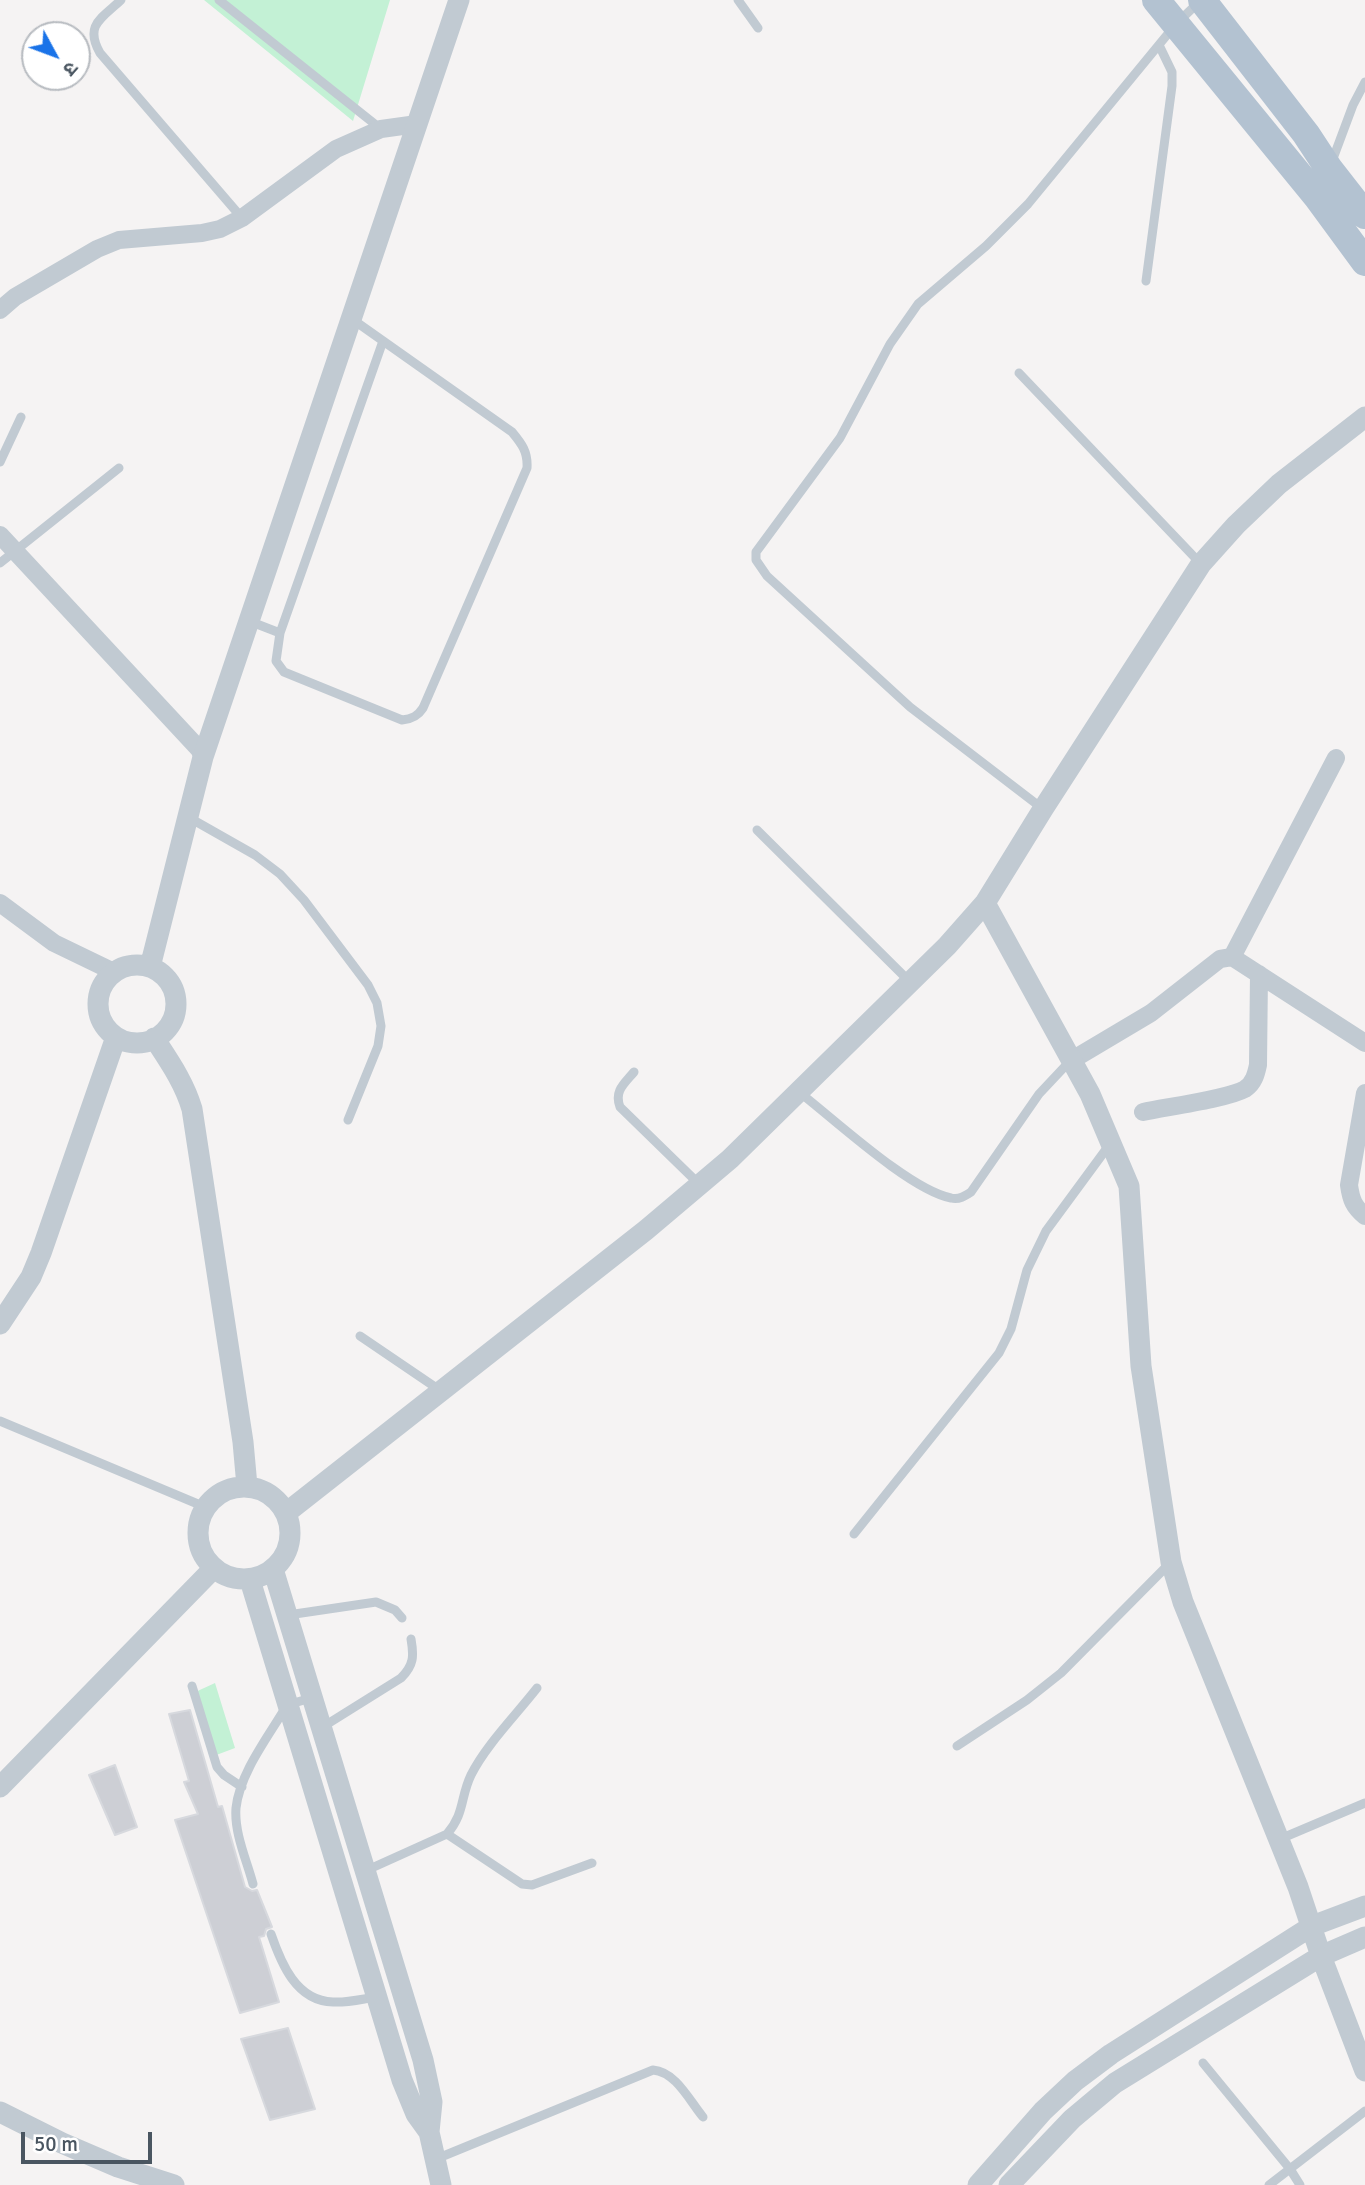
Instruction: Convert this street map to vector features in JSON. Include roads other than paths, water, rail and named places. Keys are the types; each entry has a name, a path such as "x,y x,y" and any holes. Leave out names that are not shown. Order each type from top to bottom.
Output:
{"main road":[{"path":"1156,0 1167,35 1324,184 1365,215"},
{"path":"1201,0 1306,134 1324,184 1365,262"}],"street":[{"path":"150,967 203,757 459,0"},
{"path":"0,310 15,297 97,249 119,240 220,229 242,218 337,149 381,129 416,124"},
{"path":"286,1513 636,1239 700,1185 911,983 985,903 1201,564 1236,524 1279,484 1365,417"},
{"path":"0,535 199,749 203,757"},
{"path":"1232,957 1336,758"},
{"path":"0,903 54,943 114,972"},
{"path":"985,903 1090,1094 1129,1186 1141,1366 1171,1562 1183,1602 1283,1848 1365,2071"},
{"path":"1072,1060 1151,1013 1220,959 1232,957 1365,1043"},
{"path":"138,964 160,972 169,981 176,1006 173,1019 165,1030 154,1038 128,1042 116,1037 106,1027 100,1017 98,1004 105,981 114,972 125,966 138,964"},
{"path":"1143,1112 1231,1094 1246,1088 1255,1078 1258,1065 1259,974"},
{"path":"0,1324 31,1277 41,1253 116,1037"},
{"path":"154,1038 176,1070 192,1109 243,1442 247,1486"},
{"path":"1365,1093 1349,1185 1350,1198 1355,1208 1365,1216"},
{"path":"247,1486 263,1490 275,1498 286,1513 291,1537 287,1552 273,1569 250,1580 224,1575 213,1569 202,1553 197,1538 199,1521 205,1507 231,1488 247,1486"},
{"path":"0,1787 213,1569"},
{"path":"273,1569 430,2086 432,2102 429,2133"},
{"path":"250,1580 402,2080 416,2114 429,2133 442,2185"},
{"path":"978,2185 1043,2111 1111,2054 1312,1926 1365,1906"},
{"path":"1009,2185 1072,2119 1115,2083 1321,1956 1365,1937"},
{"path":"0,2112 107,2163 174,2185"}],"lane":[{"path":"121,0 95,23 94,42 100,53 242,218"},
{"path":"219,0 381,129"},
{"path":"738,0 758,29"},
{"path":"1043,809 910,707 767,576 759,567 756,552 840,438 890,344 918,304 986,246 1028,204 1167,35 1201,0"},
{"path":"1146,281 1172,86 1167,35"},
{"path":"1324,184 1353,105 1365,82"},
{"path":"351,318 512,432 523,444 527,456 527,468 419,714 402,720 284,672 276,661 280,633 383,341"},
{"path":"1019,373 1201,564"},
{"path":"0,462 21,416"},
{"path":"0,563 119,468"},
{"path":"249,621 280,633"},
{"path":"187,817 255,855 280,874 304,900 373,994 381,1026 378,1046 348,1120"},
{"path":"757,830 911,983"},
{"path":"799,1091 906,1176 952,1198 963,1197 971,1192 1039,1094 1072,1060"},
{"path":"634,1072 618,1090 620,1107 700,1185"},
{"path":"854,1534 999,1353 1011,1329 1027,1270 1046,1231 1111,1142"},
{"path":"360,1336 442,1392"},
{"path":"0,1421 205,1507"},
{"path":"957,1746 1061,1674 1171,1562"},
{"path":"286,1615 376,1602 395,1610 402,1618"},
{"path":"320,1728 401,1678 409,1670 414,1658 411,1639"},
{"path":"192,1686 218,1767 224,1775 242,1787"},
{"path":"365,1871 447,1835 462,1810 466,1788 481,1759 537,1688"},
{"path":"253,1884 238,1829 236,1809 242,1787 248,1771 287,1704 311,1698"},
{"path":"1283,1848 1365,1803"},
{"path":"447,1835 522,1884 532,1885 592,1863"},
{"path":"271,1934 282,1965 302,1990 331,2002 376,1997"},
{"path":"1203,2063 1290,2169 1300,2185"},
{"path":"436,2160 653,2070 663,2071 671,2077 703,2117"},
{"path":"1269,2185 1365,2111"}]}
